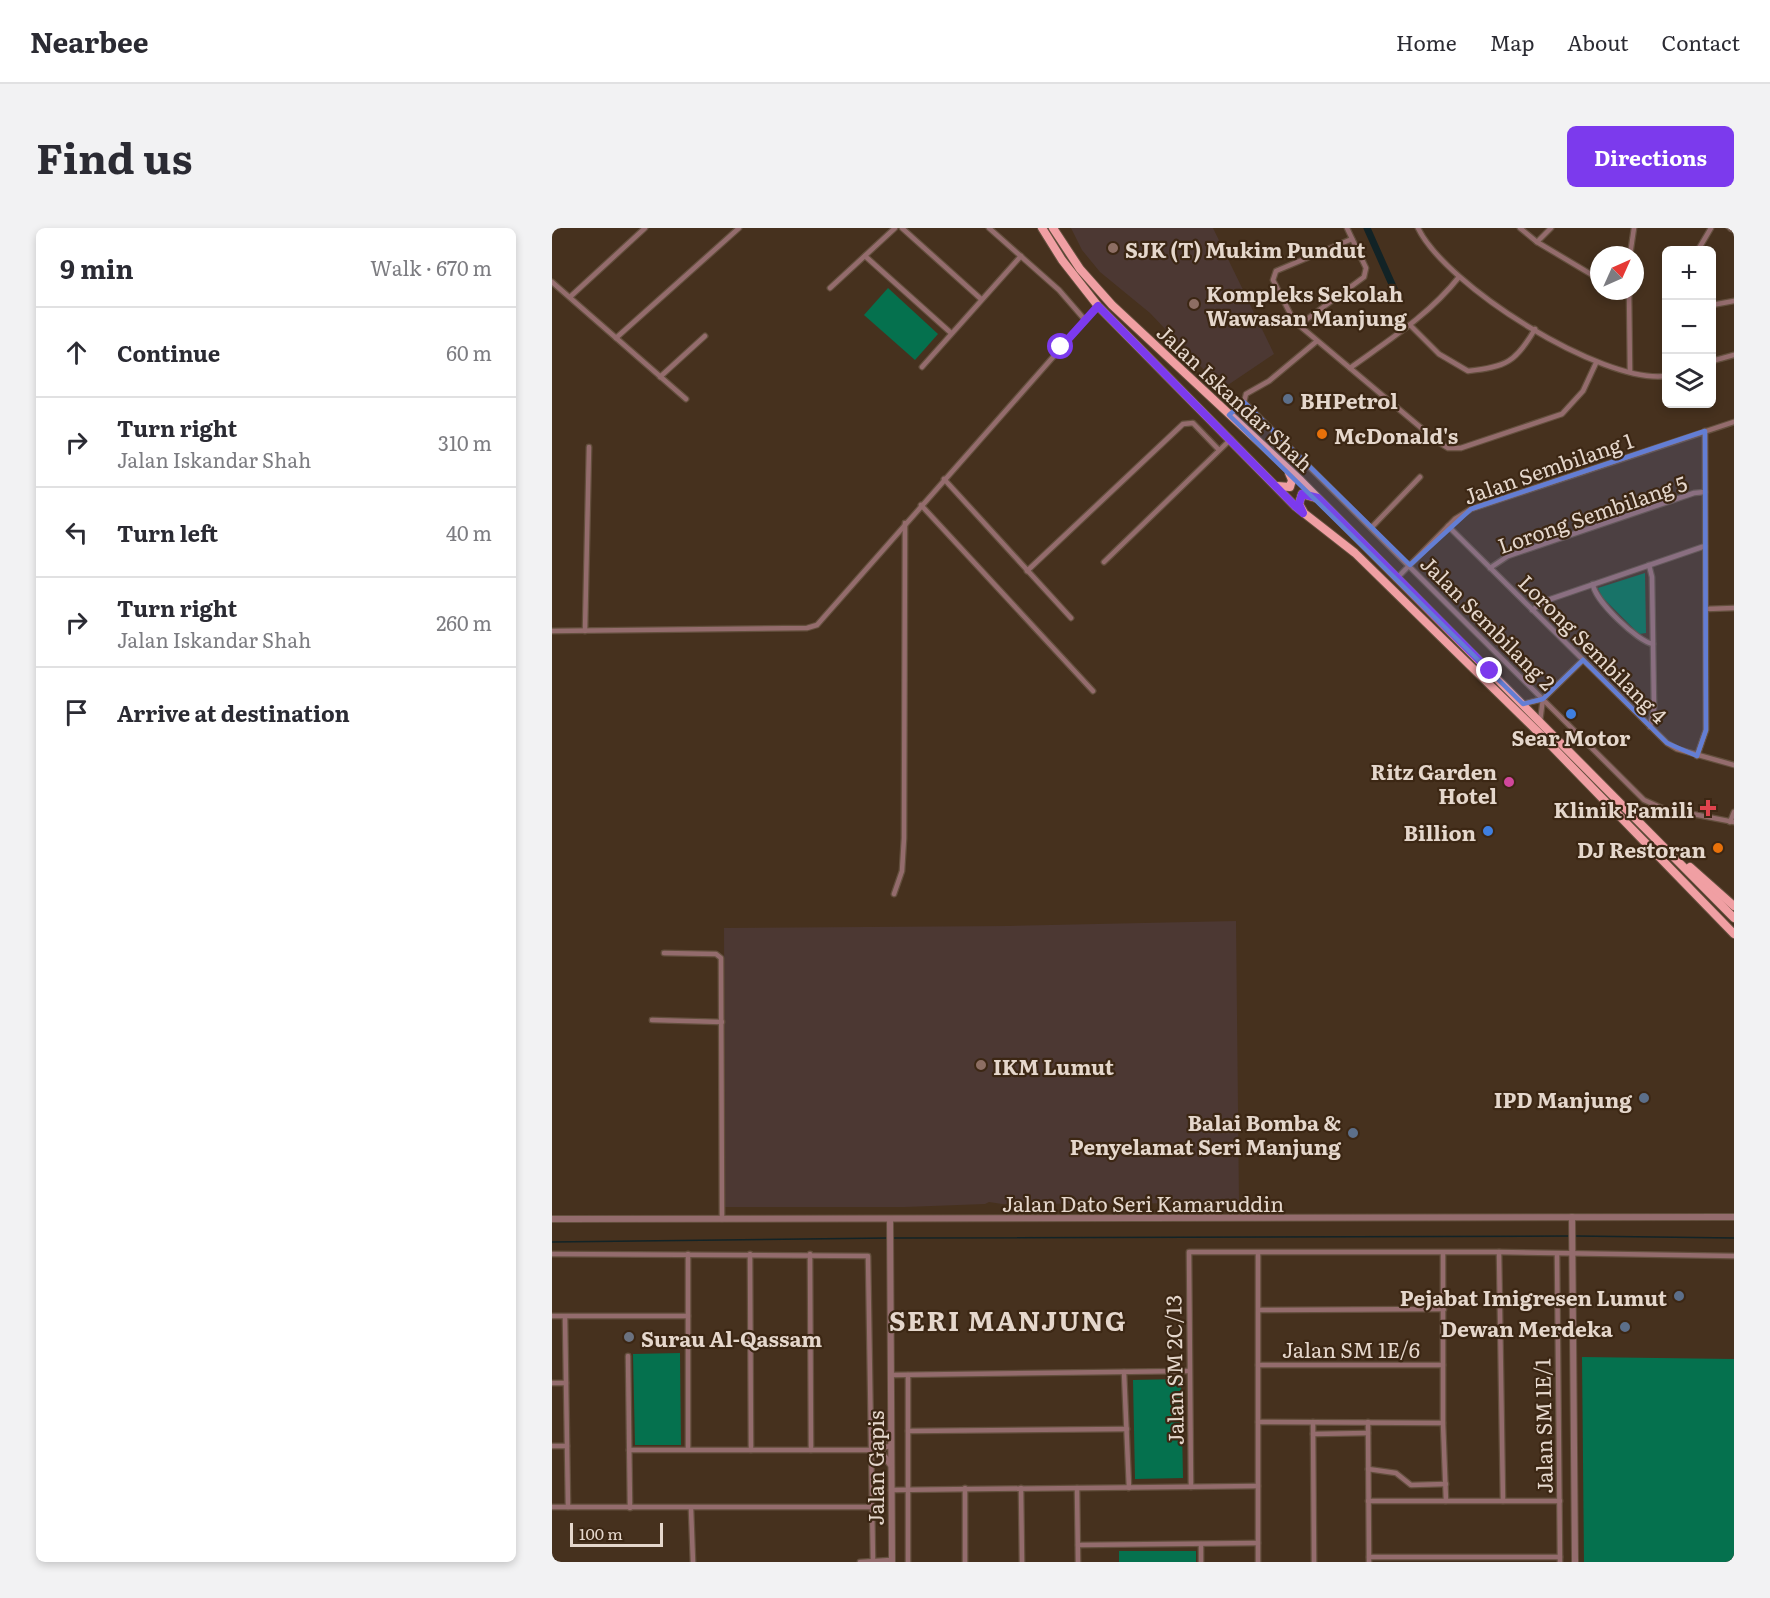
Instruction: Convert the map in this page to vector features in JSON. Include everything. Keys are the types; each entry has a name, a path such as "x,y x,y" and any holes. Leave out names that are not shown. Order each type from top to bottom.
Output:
{"main road":[{"name":"Jalan Iskandar Shah","path":"1042,228 1062,260 1098,306 1303,513 1355,553 1536,730 1734,934"},
{"name":"Jalan Iskandar Shah","path":"1053,228 1080,269 1112,305 1318,498 1734,918"},
{"path":"1276,486 1290,487 1292,480 1287,468"},
{"path":"1303,513 1299,504 1302,494 1318,498"},
{"path":"1664,845 1734,906"},
{"path":"1708,908 1734,941"}],"street":[{"path":"570,297 645,228"},
{"path":"616,339 739,228"},
{"path":"830,288 895,228"},
{"path":"902,228 981,299"},
{"path":"989,228 1071,302 1085,320"},
{"path":"1299,325 1364,277 1366,268 1347,228"},
{"path":"1418,228 1436,256 1459,278 1491,302 1535,329 1596,363 1650,376 1662,376"},
{"path":"1520,228 1537,242 1590,274"},
{"path":"1537,242 1551,228"},
{"path":"1631,246 1634,228"},
{"path":"1700,246 1711,228"},
{"path":"1730,228 1734,230"},
{"path":"1352,239 1280,268 1274,275 1289,316 1448,448 1461,448 1562,414 1583,391 1596,363"},
{"path":"865,256 951,333"},
{"path":"922,367 1021,256"},
{"path":"1350,368 1410,325 1442,298 1459,278"},
{"path":"552,282 686,399"},
{"path":"1629,300 1630,372"},
{"path":"1716,304 1734,301"},
{"path":"552,631 813,627 1098,306"},
{"path":"1410,325 1439,354 1468,371 1516,357 1535,329"},
{"path":"660,377 705,336"},
{"path":"1229,415 1244,402 1246,394 1269,381 1317,341"},
{"path":"1716,360 1734,355"},
{"name":"Jalan Sembilang 2","path":"1244,402 1650,804 1732,822"},
{"name":"Jalan Sembilang 1","path":"1396,579 1448,526 1471,509 1734,422"},
{"path":"1027,571 1183,424 1192,423 1220,450"},
{"path":"1697,756 1706,730 1705,431"},
{"path":"1104,561 1231,439"},
{"path":"585,631 589,447"},
{"path":"1371,528 1420,477"},
{"path":"944,479 1071,618"},
{"name":"Lorong Sembilang 5","path":"1490,568 1502,559 1525,550 1694,493 1705,492"},
{"path":"921,505 1093,691"},
{"path":"894,894 902,871 904,838 905,523"},
{"name":"Lorong Sembilang 4","path":"1448,526 1650,727 1677,749 1734,765"},
{"path":"1532,610 1545,601 1705,546"},
{"path":"1649,565 1652,577 1654,714 1650,727"},
{"path":"1593,584 1596,596 1636,635 1646,643 1653,644"},
{"path":"1706,609 1734,608"},
{"path":"1523,704 1543,699 1583,660"},
{"path":"1540,722 1543,699"},
{"path":"1732,822 1734,812"},
{"path":"664,953 719,955 722,1022 722,1219"},
{"path":"652,1020 722,1022"},
{"path":"1572,1217 1575,1562"},
{"name":"Jalan Dato Seri Kamaruddin","path":"552,1219 1734,1217"},
{"name":"Jalan Gapis","path":"890,1219 891,1561"},
{"name":"Jalan SM 2C/13","path":"1191,1487 1188,1371 1189,1252 1258,1254"},
{"path":"1258,1562 1258,1254 1499,1252 1734,1256"},
{"path":"1499,1252 1503,1501"},
{"path":"1443,1253 1443,1423 1446,1501"},
{"path":"552,1254 810,1254 865,1255 869,1258 877,1450 873,1507 873,1562"},
{"path":"688,1254 688,1449"},
{"path":"750,1254 751,1449"},
{"path":"810,1254 811,1450"},
{"name":"Jalan SM 1E/1","path":"1557,1254 1560,1559"},
{"path":"1259,1310 1444,1309"},
{"path":"552,1317 688,1316"},
{"path":"565,1317 568,1507"},
{"path":"628,1356 630,1508"},
{"name":"Jalan SM 1E/6","path":"1258,1365 1443,1365"},
{"path":"891,1375 1188,1371"},
{"path":"1124,1372 1129,1488"},
{"path":"908,1374 908,1562"},
{"path":"552,1383 566,1383"},
{"path":"1258,1422 1443,1423"},
{"path":"1313,1422 1314,1562"},
{"path":"1368,1422 1369,1560 1560,1559"},
{"path":"908,1431 1127,1429"},
{"path":"877,1450 890,1431"},
{"path":"1313,1434 1368,1433"},
{"path":"552,1446 567,1446"},
{"path":"629,1450 890,1449"},
{"path":"877,1450 890,1464"},
{"path":"1559,1454 1574,1454"},
{"path":"1368,1469 1396,1473 1411,1485 1446,1484"},
{"path":"891,1490 1258,1486"},
{"path":"965,1488 965,1562"},
{"path":"1021,1488 1022,1562"},
{"path":"1077,1488 1078,1562"},
{"path":"1368,1501 1560,1501"},
{"path":"552,1507 691,1509 873,1507"},
{"path":"691,1509 693,1562"},
{"path":"1078,1545 1258,1543"},
{"path":"1201,1544 1202,1562"},
{"path":"860,1562 891,1561"}],"highlighted area":[{"path":"1244,402 1410,565 1471,509 1705,431 1706,730 1697,756 1667,743 1583,660 1543,699 1523,704 1229,415"}],"shaded area":[{"name":"Kompleks Sekolah Wawasan Manjung","path":"1071,228 1213,228 1274,354 1222,389 1150,313 1100,272 1082,250"},
{"name":"IKM Lumut","path":"1236,921 1239,1203 1002,1204 989,1202 905,1207 725,1207 724,928 1009,926"}],"green space":[{"path":"888,288 938,334 915,360 864,315"},
{"path":"1645,573 1646,633 1639,634 1602,597 1598,588"},
{"path":"680,1353 681,1445 635,1445 633,1354"},
{"path":"1582,1357 1734,1359 1734,1562 1584,1562"},
{"path":"1181,1379 1183,1478 1135,1479 1133,1380"},
{"path":"1119,1551 1196,1551 1196,1562 1119,1562"}],"waterway":[{"path":"1367,228 1395,291"},
{"path":"892,1238 1571,1236"},
{"path":"1576,1236 1734,1238"},
{"path":"552,1242 887,1238"}],"place":[{"name":"SJK (T) Mukim Pundut","path":"1113,248"},
{"name":"Kompleks Sekolah Wawasan Manjung","path":"1194,304"},
{"name":"BHPetrol","path":"1288,399"},
{"name":"McDonald's","path":"1322,434"},
{"name":"Sear Motor","path":"1571,714"},
{"name":"Ritz Garden Hotel","path":"1509,782"},
{"name":"Klinik Famili","path":"1708,808"},
{"name":"Billion","path":"1488,831"},
{"name":"DJ Restoran","path":"1718,848"},
{"name":"IKM Lumut","path":"981,1065"},
{"name":"IPD Manjung","path":"1644,1098"},
{"name":"Balai Bomba & Penyelamat Seri Manjung","path":"1353,1133"},
{"name":"Pejabat Imigresen Lumut","path":"1679,1296"},
{"name":"Dewan Merdeka","path":"1625,1327"},
{"name":"Surau Al-Qassam","path":"629,1337"}],"district":[{"name":"SERI MANJUNG","path":"1008,1319"}],"route":[{"path":"1061,347 1098,306 1213,420 1295,506 1303,513 1299,504 1302,494 1318,498 1383,567 1490,671"}]}
